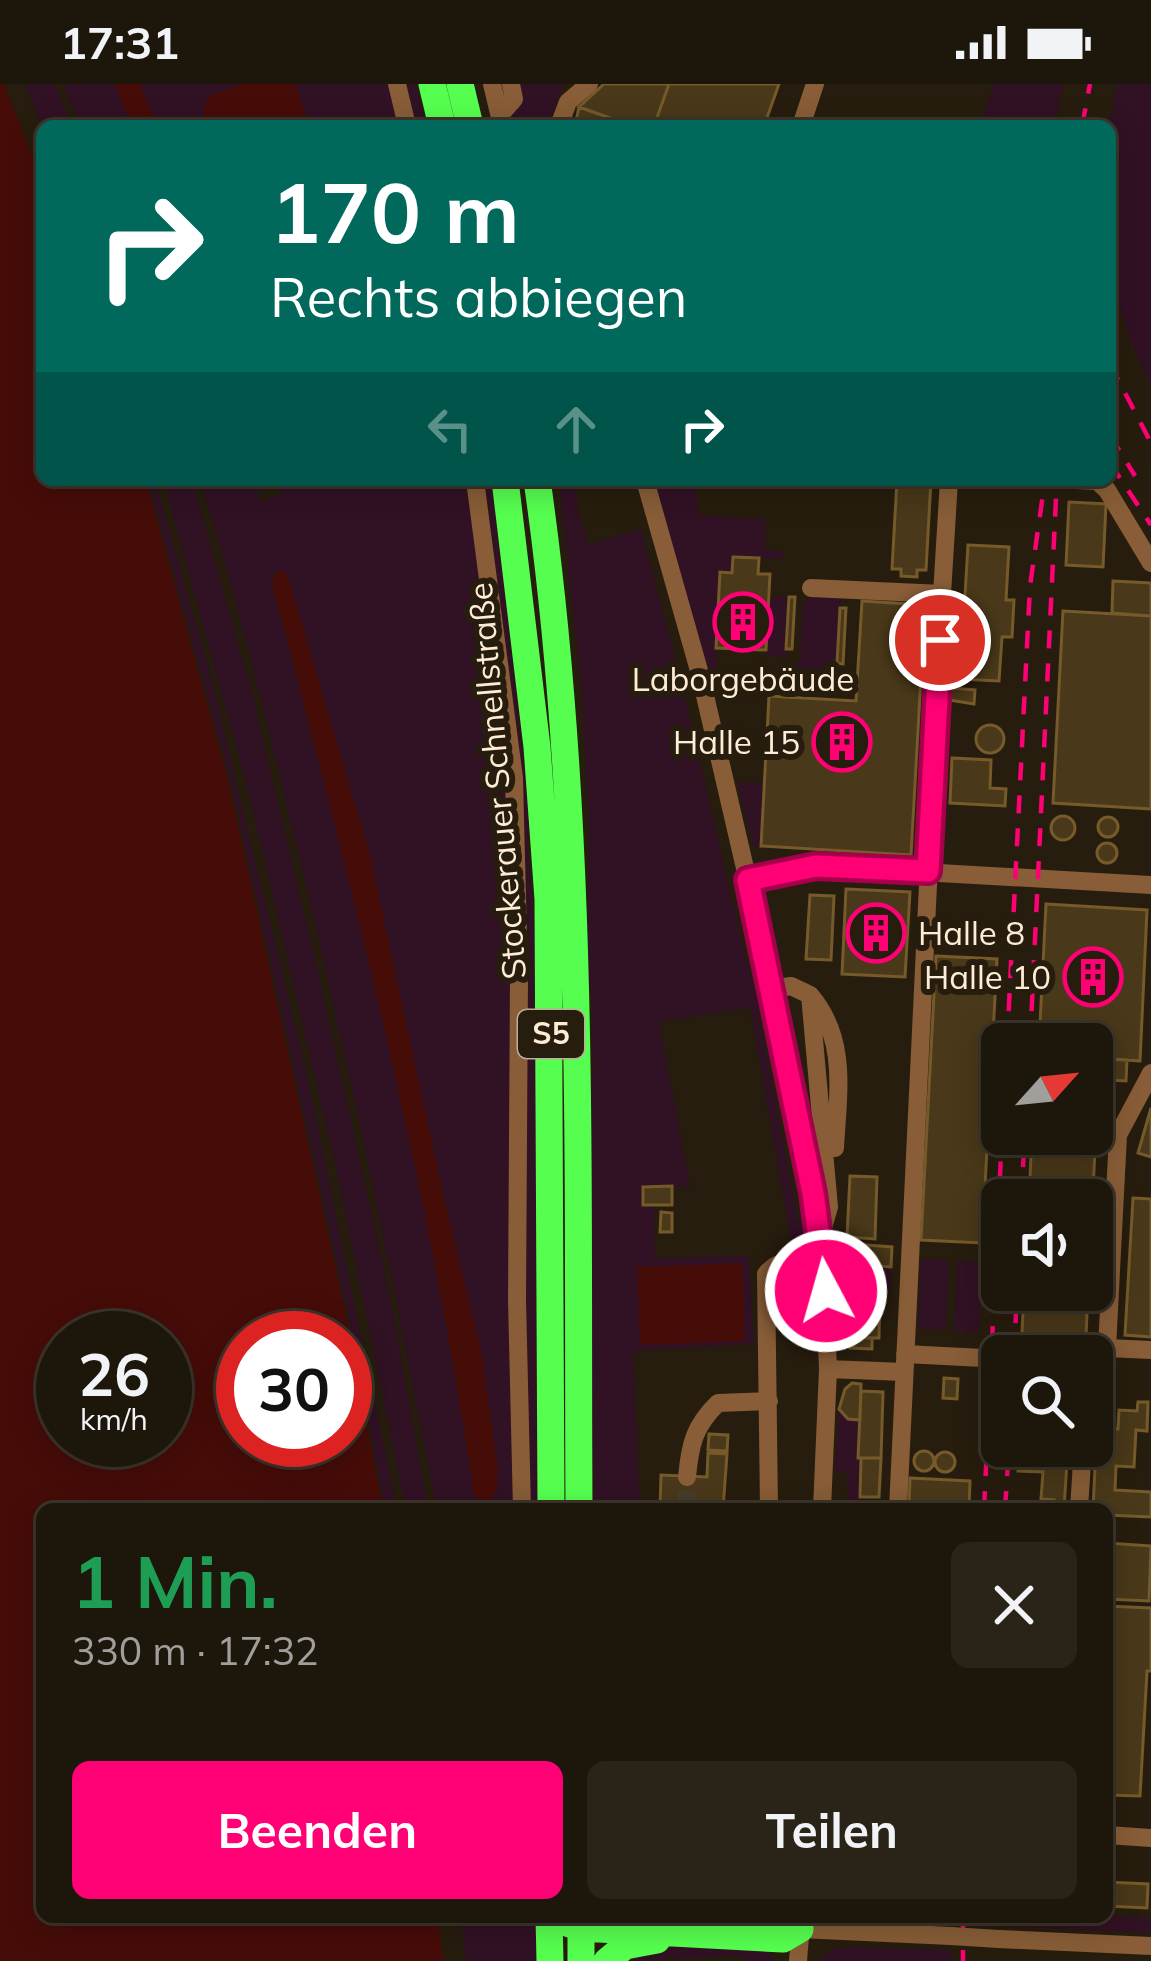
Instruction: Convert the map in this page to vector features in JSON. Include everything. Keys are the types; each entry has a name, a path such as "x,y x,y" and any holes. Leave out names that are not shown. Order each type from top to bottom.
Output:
{"highway":[{"path":"432,84 441,120"},
{"path":"460,84 469,120"},
{"name":"Stockerauer Schnellstraße","path":"506,486 537,747 548,899 551,1503"},
{"name":"Stockerauer Schnellstraße","path":"538,486 562,696 572,845 579,1503"},
{"path":"542,518 548,486"},
{"path":"550,1923 550,1961"},
{"path":"581,1961 581,1923 719,1936"},
{"path":"607,1961 637,1942 719,1936 783,1939 795,1923"}],"street":[{"path":"397,84 406,120"},
{"path":"492,84 501,120"},
{"path":"502,120 514,99 511,84"},
{"path":"561,120 568,102 589,84"},
{"path":"803,120 815,84"},
{"path":"476,486 514,778 521,1503"},
{"path":"647,486 700,674 748,880 820,1234 828,1369 822,1503"},
{"path":"898,1503 949,486"},
{"path":"1102,486 1151,563"},
{"path":"811,588 943,594"},
{"path":"748,880 816,866 1151,885"},
{"path":"773,988 791,986 810,995 829,1207 820,1234"},
{"path":"1101,1335 1118,1135 1151,1073"},
{"path":"769,1503 766,1274 780,1253 825,1269"},
{"path":"1113,1352 1151,1350"},
{"path":"828,1369 981,1360"},
{"path":"687,1477 690,1443 701,1419 718,1403 770,1401"},
{"path":"1079,1503 1082,1467"},
{"path":"1113,1835 1151,1838"},
{"path":"796,1923 798,1961"},
{"path":"817,1923 951,1936 1151,1946"}],"shaded area":[{"path":"0,84 4,84 36,166 36,486 148,486 229,784 345,1311 216,1311 216,1467 372,1467 372,1451 382,1503 36,1503 36,1923 439,1923 443,1961 0,1961"},
{"path":"25,84 55,84 69,120 39,120"},
{"path":"63,84 115,84 129,120 78,120"},
{"path":"115,84 140,84 155,120 129,120"},
{"path":"140,84 416,84 425,120 155,120"},
{"path":"242,84 295,84 308,120 205,120 204,105 212,95"},
{"path":"564,84 549,120 510,120 502,87"},
{"path":"994,84 1063,84 1056,120 983,120"},
{"path":"1117,84 1151,84 1151,387 1116,293 1116,120 1110,120"},
{"path":"150,486 157,486 209,670 306,1071 356,1311 347,1311 231,783"},
{"path":"165,486 194,486 252,694 390,1297 427,1503 405,1503 372,1343 372,1311 365,1311 246,781"},
{"path":"202,486 256,486 261,501 282,494 280,486 493,486 532,834 527,836 537,954 538,1503 435,1503 357,1113 255,677","holes":["273,573 287,574 369,851 481,1350 498,1468 474,1495 411,1149"]},
{"path":"560,486 576,486 589,545 641,529 752,985 762,983 765,993 758,1012 799,1225 811,1224 815,1247 804,1254 793,1250 750,1007 659,1022 690,1187 643,1187 654,1205 655,1258 749,1256 754,1344 633,1351 640,1503 594,1503 586,1078 593,1077 592,1001 586,967 589,829 583,706"},
{"path":"656,486 693,486 699,515 766,519 765,549 783,551 783,559 733,557 732,573 720,573 719,694 713,694"},
{"path":"280,571 287,574 369,851 481,1350 498,1468 497,1489 490,1500 480,1501 474,1495 411,1149 359,920 271,579"},
{"path":"813,595 841,596 837,665 830,666 829,677 835,678 835,685 800,683 795,675 803,603"},
{"path":"769,596 789,597 786,657 766,655"},
{"path":"737,782 764,783 761,846 753,846"},
{"path":"853,1244 852,1264 891,1267 890,1289 852,1288 841,1275 841,1254"},
{"path":"921,1259 949,1261 946,1330 918,1329"},
{"path":"957,1261 981,1263 979,1332 954,1331"},
{"path":"742,1263 745,1341 640,1345 637,1267"},
{"path":"372,1389 396,1503 384,1503 372,1440"},
{"path":"839,1409 848,1419 860,1420 860,1496 866,1497 866,1503 847,1503 848,1473 835,1472"},
{"path":"1113,1916 1151,1918 1151,1933 1001,1926 1113,1923"},
{"path":"462,1923 537,1924 537,1961 466,1961"},
{"path":"661,1945 768,1951 774,1961 740,1956 616,1961"},
{"path":"842,1947 951,1950 951,1961 819,1961"}],"building":[{"path":"604,84 669,84 656,120 616,120 579,107"},
{"path":"669,84 779,84 766,120 656,120"},
{"path":"579,107 616,120 576,120"},
{"path":"897,486 931,486 926,570 917,570 917,577 901,576 901,569 892,569"},
{"path":"1069,502 1106,504 1103,567 1066,565"},
{"path":"968,545 1009,547 1006,600 1014,600 1012,637 1002,637 999,681 960,679"},
{"name":"Laborgebäude","path":"733,557 759,558 758,574 770,574 766,650 716,648 720,572 732,573"},
{"path":"1113,581 1151,583 1151,616 1112,613"},
{"path":"789,597 795,597 792,649 786,649"},
{"name":"Halle 15","path":"862,601 925,605 911,855 761,846 769,696 856,701"},
{"path":"840,608 846,608 843,664 837,663"},
{"path":"1063,611 1151,616 1151,809 1053,803"},
{"path":"720,676 752,677 751,694 719,694"},
{"path":"950,688 975,690 974,704 949,700"},
{"path":"990,725 1000,729 1004,739 1000,749 990,753 980,749 976,739 980,729"},
{"path":"952,758 991,760 990,788 1006,789 1005,806 950,803"},
{"path":"1058,816 1068,816 1075,828 1068,840 1058,840 1051,833 1051,823"},
{"path":"1108,817 1118,827 1108,837 1098,827"},
{"path":"1107,843 1117,853 1107,863 1097,853"},
{"name":"Halle 8","path":"846,889 910,892 905,977 842,974"},
{"path":"810,895 834,896 831,960 806,959"},
{"name":"Halle 10","path":"1046,904 1147,910 1140,1061 1113,1059 1113,1023 1040,1023"},
{"path":"936,956 997,959 994,1023 981,1023 981,1155 987,1155 985,1179 981,1179 981,1243 921,1240"},
{"path":"1113,1059 1127,1060 1126,1081 1113,1080"},
{"path":"1151,1108 1151,1157 1138,1153"},
{"path":"1031,1155 1095,1155 1094,1179 1030,1179"},
{"path":"850,1176 877,1177 875,1239 847,1237"},
{"path":"672,1186 672,1205 643,1205 643,1187"},
{"path":"1133,1198 1151,1199 1151,1337 1125,1335"},
{"path":"661,1212 672,1213 672,1232 660,1232"},
{"path":"853,1244 892,1247 891,1267 852,1264"},
{"path":"852,1288 880,1289 879,1338 851,1337"},
{"path":"1023,1311 1087,1311 1086,1335 1022,1333"},
{"path":"851,1337 872,1338 872,1349 850,1348"},
{"path":"944,1378 958,1379 957,1399 943,1398"},
{"path":"852,1383 861,1384 860,1420 848,1419 839,1409"},
{"path":"861,1391 883,1392 881,1458 858,1458"},
{"path":"1138,1402 1148,1402 1147,1431 1136,1430 1134,1467 1116,1466 1115,1490 1151,1492 1151,1517 1113,1515 1113,1503 1093,1503 1095,1467 1113,1467 1113,1429 1118,1429 1119,1410 1137,1411"},
{"path":"709,1434 728,1435 727,1451 708,1450"},
{"path":"924,1451 934,1461 924,1471 914,1461"},
{"path":"945,1452 955,1462 945,1472 935,1462"},
{"path":"708,1453 727,1454 723,1503 660,1503 661,1475 707,1477"},
{"path":"861,1458 881,1458 879,1497 860,1497"},
{"path":"1018,1467 1067,1467 1064,1503 1041,1499 1043,1472 1018,1471"},
{"path":"910,1478 970,1481 969,1503 909,1503"},
{"path":"1113,1543 1151,1546 1149,1601 1113,1599"},
{"path":"1113,1606 1151,1608 1151,1671 1147,1671 1140,1796 1113,1795"},
{"path":"1113,1882 1148,1884 1147,1908 1113,1906"}],"tunnel":[{"path":"686,1503 687,1477"}],"railway":[{"path":"1083,120 1090,84"},
{"path":"1116,376 1151,443"},
{"path":"1116,445 1135,476"},
{"path":"1116,472 1151,525"},
{"path":"1008,1023 1030,586 1044,486"},
{"path":"1031,1023 1056,498"},
{"path":"984,1503 1001,1155"},
{"path":"1022,1179 1024,1155"},
{"path":"1015,1335 1016,1311"},
{"path":"1005,1503 1008,1467"},
{"path":"963,1923 963,1961"}],"place":[{"name":"Laborgebäude","path":"743,622"},
{"name":"Halle 15","path":"842,742"},
{"name":"Halle 8","path":"876,933"},
{"name":"Halle 10","path":"1093,977"}],"route":[{"path":"826,1291 824,1250 748,880 816,866 928,871 940,640"}]}
